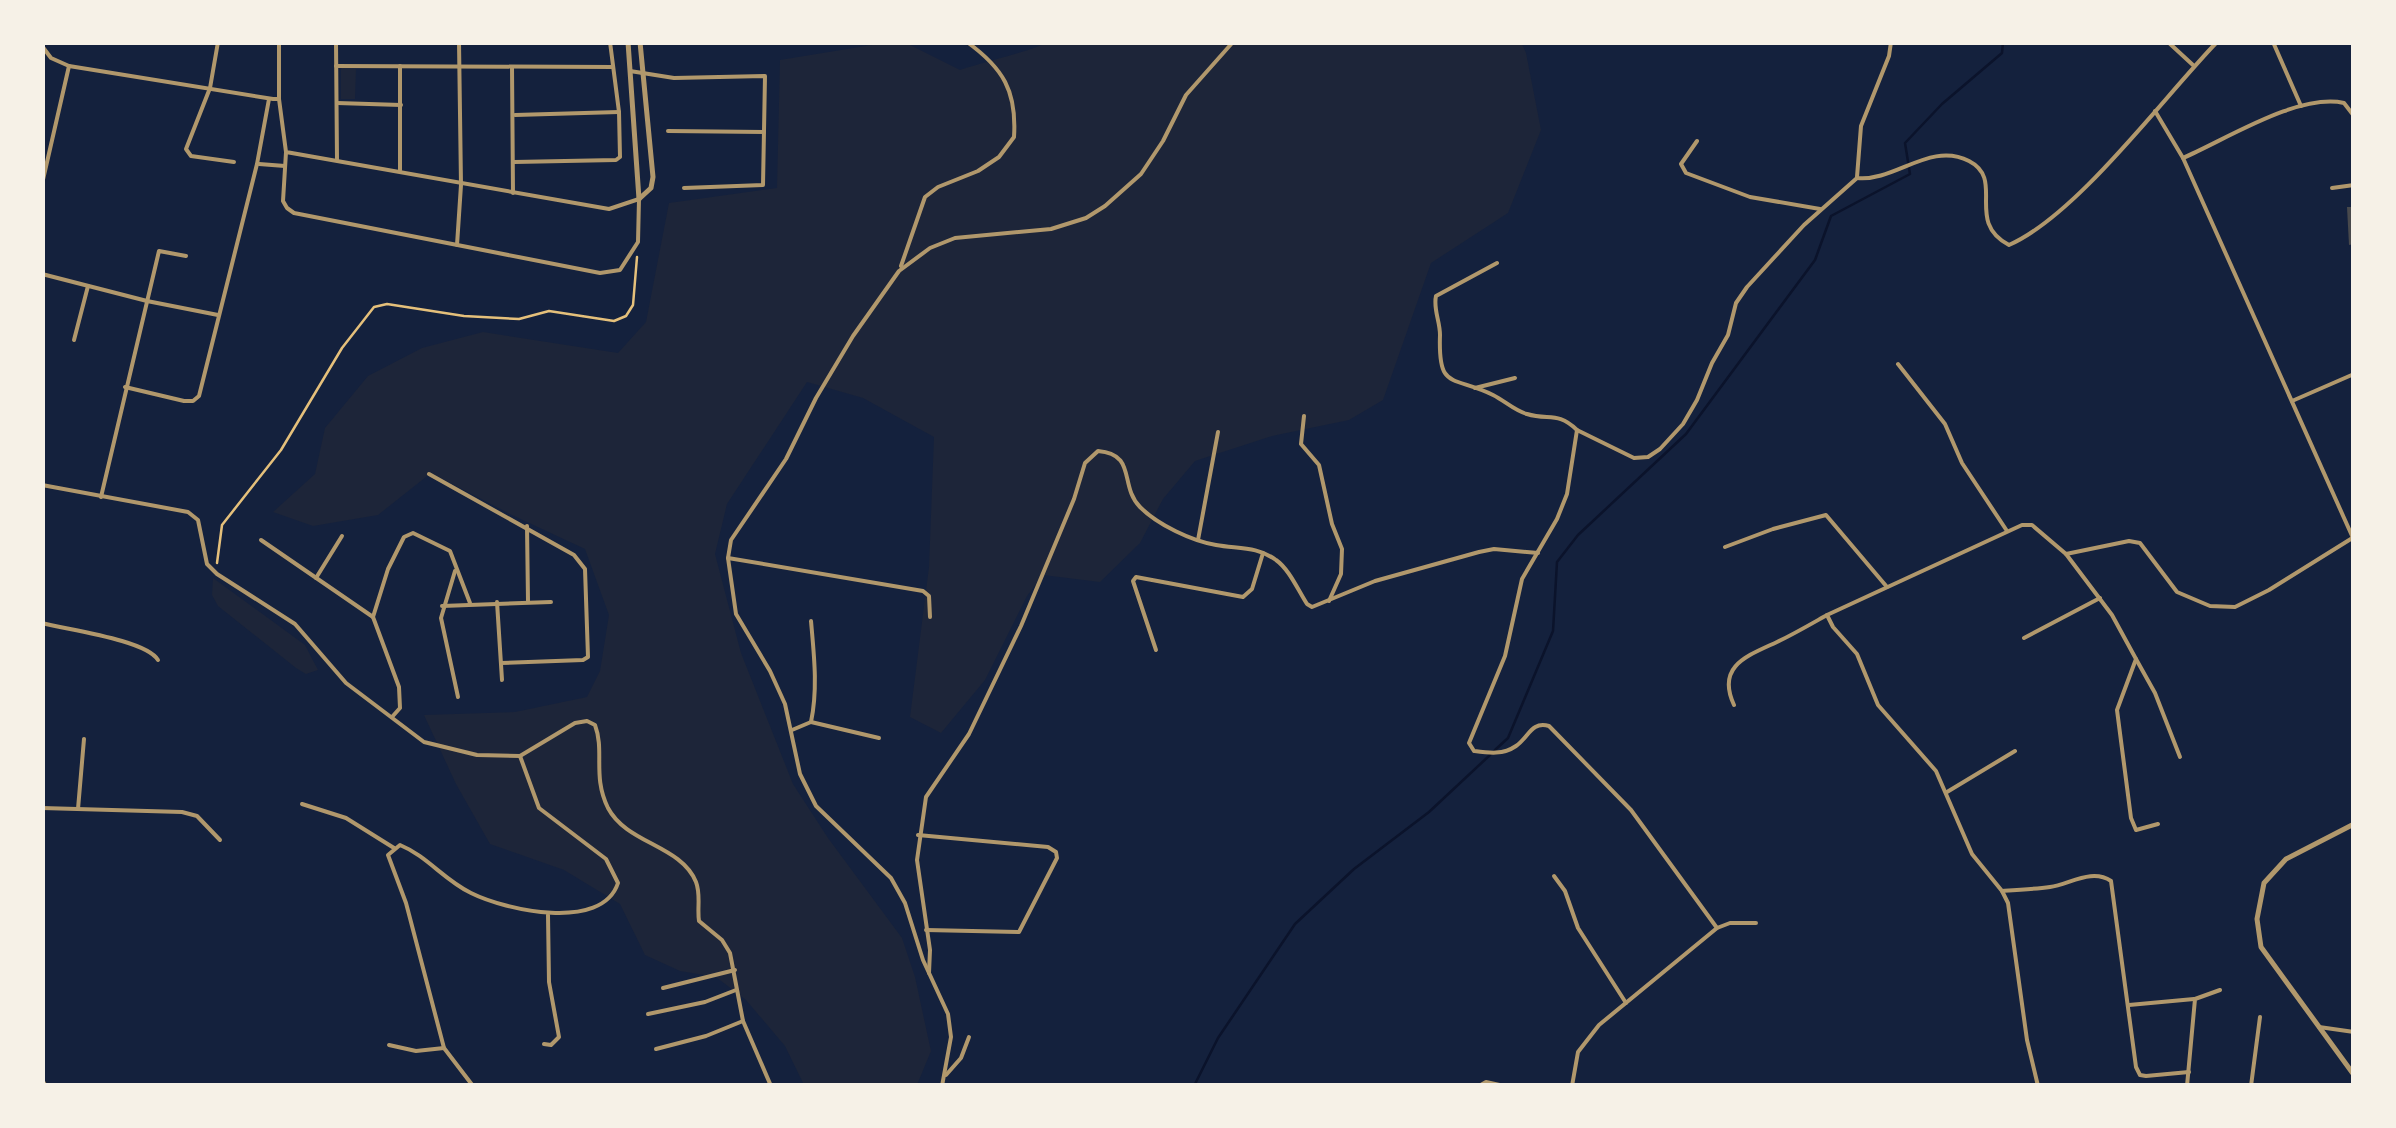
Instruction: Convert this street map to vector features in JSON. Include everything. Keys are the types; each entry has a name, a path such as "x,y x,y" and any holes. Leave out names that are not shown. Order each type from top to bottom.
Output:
{"street":[{"path":"218,42 210,88 186,149 187,153 234,162"},
{"path":"279,42 286,152 283,201 294,213 600,273 620,270 638,242 639,199 628,42"},
{"path":"336,42 337,160"},
{"path":"457,245 459,42"},
{"path":"514,162 616,160 621,153 619,112 610,42"},
{"path":"286,152 609,208 639,199 650,188 653,178 640,42"},
{"path":"942,1086 951,1037 948,1014 929,974 905,903 891,878 816,806 800,774 792,730 770,671 736,614 728,558 738,525 786,459 844,350 899,270 925,197 938,187 978,172 999,157 1014,137 1010,88 993,61 967,42"},
{"path":"899,270 930,248 956,238 1051,228 1086,218 1105,206 1141,174 1186,95 1232,42"},
{"path":"1497,263 1443,290 1434,302 1442,370 1452,381 1528,414 1560,417 1634,458 1648,457 1683,424 1698,400 1746,286 1857,178 1861,126 1890,56 1891,42"},
{"path":"2168,42 2194,66"},
{"path":"1857,178 1871,180 1892,174 1927,156 1966,159 1981,170 1986,187 1986,222 1997,238 2009,245 2029,236 2080,191 2217,42"},
{"path":"2274,42 2301,106"},
{"path":"42,46 51,58 69,66 280,99"},
{"path":"42,184 69,66"},
{"path":"336,66 613,67"},
{"path":"400,66 400,170"},
{"path":"512,67 512,192"},
{"path":"630,71 643,75 765,76 764,185 684,188"},
{"path":"126,387 184,401 193,401 198,396 257,164 268,99"},
{"path":"2183,158 2301,106 2327,99 2344,103 2354,116"},
{"path":"337,103 401,105"},
{"path":"2066,554 2140,543 2177,592 2210,606 2235,608 2353,538 2183,158 2154,110"},
{"path":"515,114 619,112"},
{"path":"668,131 764,132"},
{"path":"1698,141 1682,164 1686,173 1750,197 1820,210"},
{"path":"257,164 284,166"},
{"path":"2332,188 2354,185"},
{"path":"101,497 158,251 186,256"},
{"path":"42,274 146,302 218,315"},
{"path":"74,340 88,286"},
{"path":"1898,364 1945,424 1962,463 2007,531"},
{"path":"2292,401 2354,374"},
{"path":"1475,388 1515,378"},
{"path":"1304,416 1301,444 1319,464 1344,563 1328,601"},
{"path":"1578,430 1567,494 1558,519 1522,579 1506,656 1469,743 1474,750 1493,754 1515,747 1532,727 1541,723 1550,726 1631,810 1717,928"},
{"path":"1198,540 1218,432"},
{"path":"929,974 916,860 926,797 969,734 1021,626 1085,464 1098,451 1117,456 1123,463 1136,504 1198,540 1263,552 1280,562 1312,607 1375,581 1479,552 1538,553"},
{"path":"429,474 526,526 581,561 585,570 590,652 583,660 501,663"},
{"path":"42,485 188,512 198,520 207,564 295,624 346,683 424,742 477,755 520,756 575,723 588,721 595,725 599,736 598,778 610,811 623,826 682,862 690,871 699,894 698,921 722,940 735,970 743,1022 771,1086"},
{"path":"1725,548 1826,514 1887,587"},
{"path":"526,526 528,601"},
{"path":"1734,705 1728,682 1732,670 1745,656 2007,531 2032,526 2066,554 2126,636 2155,693 2180,756"},
{"path":"392,717 400,708 399,688 374,617 388,569 408,534 450,551 470,603"},
{"path":"316,578 342,536"},
{"path":"260,540 374,617"},
{"path":"1156,650 1133,581 1136,578 1243,597 1252,589 1263,552"},
{"path":"728,558 923,591 929,596 930,617"},
{"path":"456,569 441,618 458,697"},
{"path":"2024,638 2100,598"},
{"path":"498,602 502,680"},
{"path":"442,606 551,602"},
{"path":"1828,615 1856,654 1878,705 1936,771 1972,854 2002,891 2012,918 2027,1040 2038,1086"},
{"path":"811,620 816,673 812,722"},
{"path":"42,623 139,645 154,653 158,660"},
{"path":"2136,659 2117,710 2131,818 2136,830 2158,824"},
{"path":"792,730 812,722 879,738"},
{"path":"78,809 84,739"},
{"path":"1947,792 2015,751"},
{"path":"472,1086 444,1048 406,903 388,855 400,846 412,850 474,895 548,914 610,900 618,883 606,858 539,808 520,756"},
{"path":"302,804 346,818 394,848"},
{"path":"42,808 182,812 197,816 220,840"},
{"path":"2354,824 2286,858 2264,883 2257,919 2261,947 2354,1075"},
{"path":"918,834 1048,846 1056,852 1019,932 926,930"},
{"path":"1554,876 1565,891 1578,928 1626,1003"},
{"path":"2002,891 2056,886 2084,877 2108,877 2114,888 2136,1068 2140,1075 2190,1072"},
{"path":"544,1044 552,1045 559,1037 549,982 548,914"},
{"path":"1572,1086 1578,1052 1598,1026 1717,928 1756,922"},
{"path":"663,988 735,970"},
{"path":"648,1014 704,1002 736,990"},
{"path":"2129,1005 2195,999 2220,990"},
{"path":"2187,1086 2195,999"},
{"path":"2251,1086 2260,1017"},
{"path":"656,1048 743,1022"},
{"path":"2318,1027 2354,1032"},
{"path":"946,1074 960,1058 969,1038"},
{"path":"390,1045 416,1051 444,1048"},
{"path":"1478,1086 1499,1082 1504,1086"}],"path":[{"path":"218,574 222,525 282,450 342,348 374,307 388,304 464,316 519,319 549,312 614,321 626,316 633,305 638,242"}],"shaded area":[{"path":"890,42 906,43 960,70 1047,42 1521,42 1541,130 1508,213 1431,263 1383,400 1349,420 1272,436 1195,461 1163,499 1140,543 1100,582 1043,575 1027,596 985,680 941,733 910,717 929,567 934,437 863,398 807,382 727,504 715,554 741,653 793,784 902,938 931,1051 917,1085 804,1085 785,1046 746,1000 716,977 680,971 645,955 620,904 564,870 490,844 424,715 515,712 587,697 600,671 609,615 585,549 431,473 378,515 313,526 273,512 315,474 325,428 368,376 422,348 483,332 618,353 646,322 669,203 777,188 780,60"},
{"path":"341,68 356,69 355,99 341,99"},
{"path":"213,578 305,645 318,670 306,674 296,668 218,606 212,595"}],"building":[{"path":"2347,207 2354,207 2354,244 2349,245"}],"waterway":[{"path":"1495,750 1508,738 1553,631 1557,562 1578,535 1686,434 1815,260 1831,216 1910,174 1905,143 1942,104 2002,53 2003,42"},
{"path":"1194,1086 1218,1038 1295,924 1354,869 1429,812 1490,755"}]}
